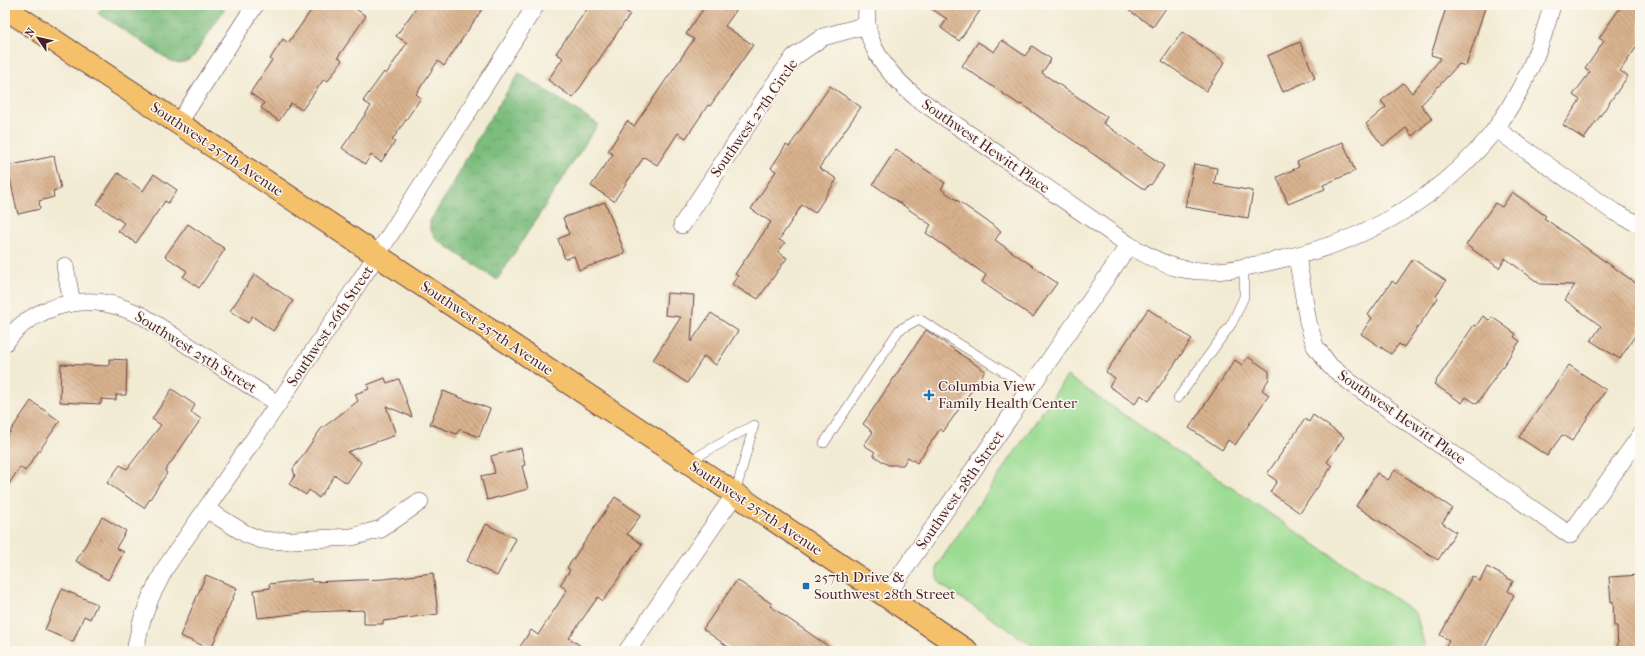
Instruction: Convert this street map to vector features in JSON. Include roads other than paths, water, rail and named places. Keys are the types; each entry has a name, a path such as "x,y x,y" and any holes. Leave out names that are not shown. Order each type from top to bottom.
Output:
{"main road":[{"name":"Southwest 257th Avenue","path":"5,8 688,462 967,651"}],"street":[{"path":"178,124 255,5"},
{"name":"Southwest 26th Street","path":"135,651 141,623 151,596 166,567 278,404 377,255 536,5"},
{"name":"Southwest Hewitt Place","path":"867,5 867,25 876,52 896,81 916,98 1129,245"},
{"path":"1129,245 1174,267 1200,272 1224,272 1297,256 1340,242 1380,226 1410,208 1447,180 1473,155 1496,129 1515,99 1534,61 1546,31 1552,5"},
{"name":"Southwest 27th Circle","path":"682,224 775,83 794,57 823,37 867,25"},
{"path":"1496,129 1614,212 1640,225"},
{"name":"Southwest 28th Street","path":"886,596 1129,245"},
{"name":"Southwest Hewitt Place","path":"1297,256 1308,322 1315,346 1330,366 1570,535 1640,436"},
{"path":"65,266 72,303"},
{"name":"Southwest 25th Street","path":"5,343 10,336 28,320 49,309 72,303 97,302 121,307 143,316 278,404"},
{"path":"628,651 735,494"},
{"path":"206,509 246,534 262,540 275,541 352,537 381,529 420,502"}],"lane":[{"path":"1178,398 1232,323 1244,296 1244,267"},
{"path":"824,443 899,330 919,320 1030,388"},
{"path":"688,462 754,425 735,494"}],"place":[{"name":"Columbia View Family Health Center","path":"929,395"},
{"name":"257th Drive & Southwest 28th Street","path":"806,586"}]}
